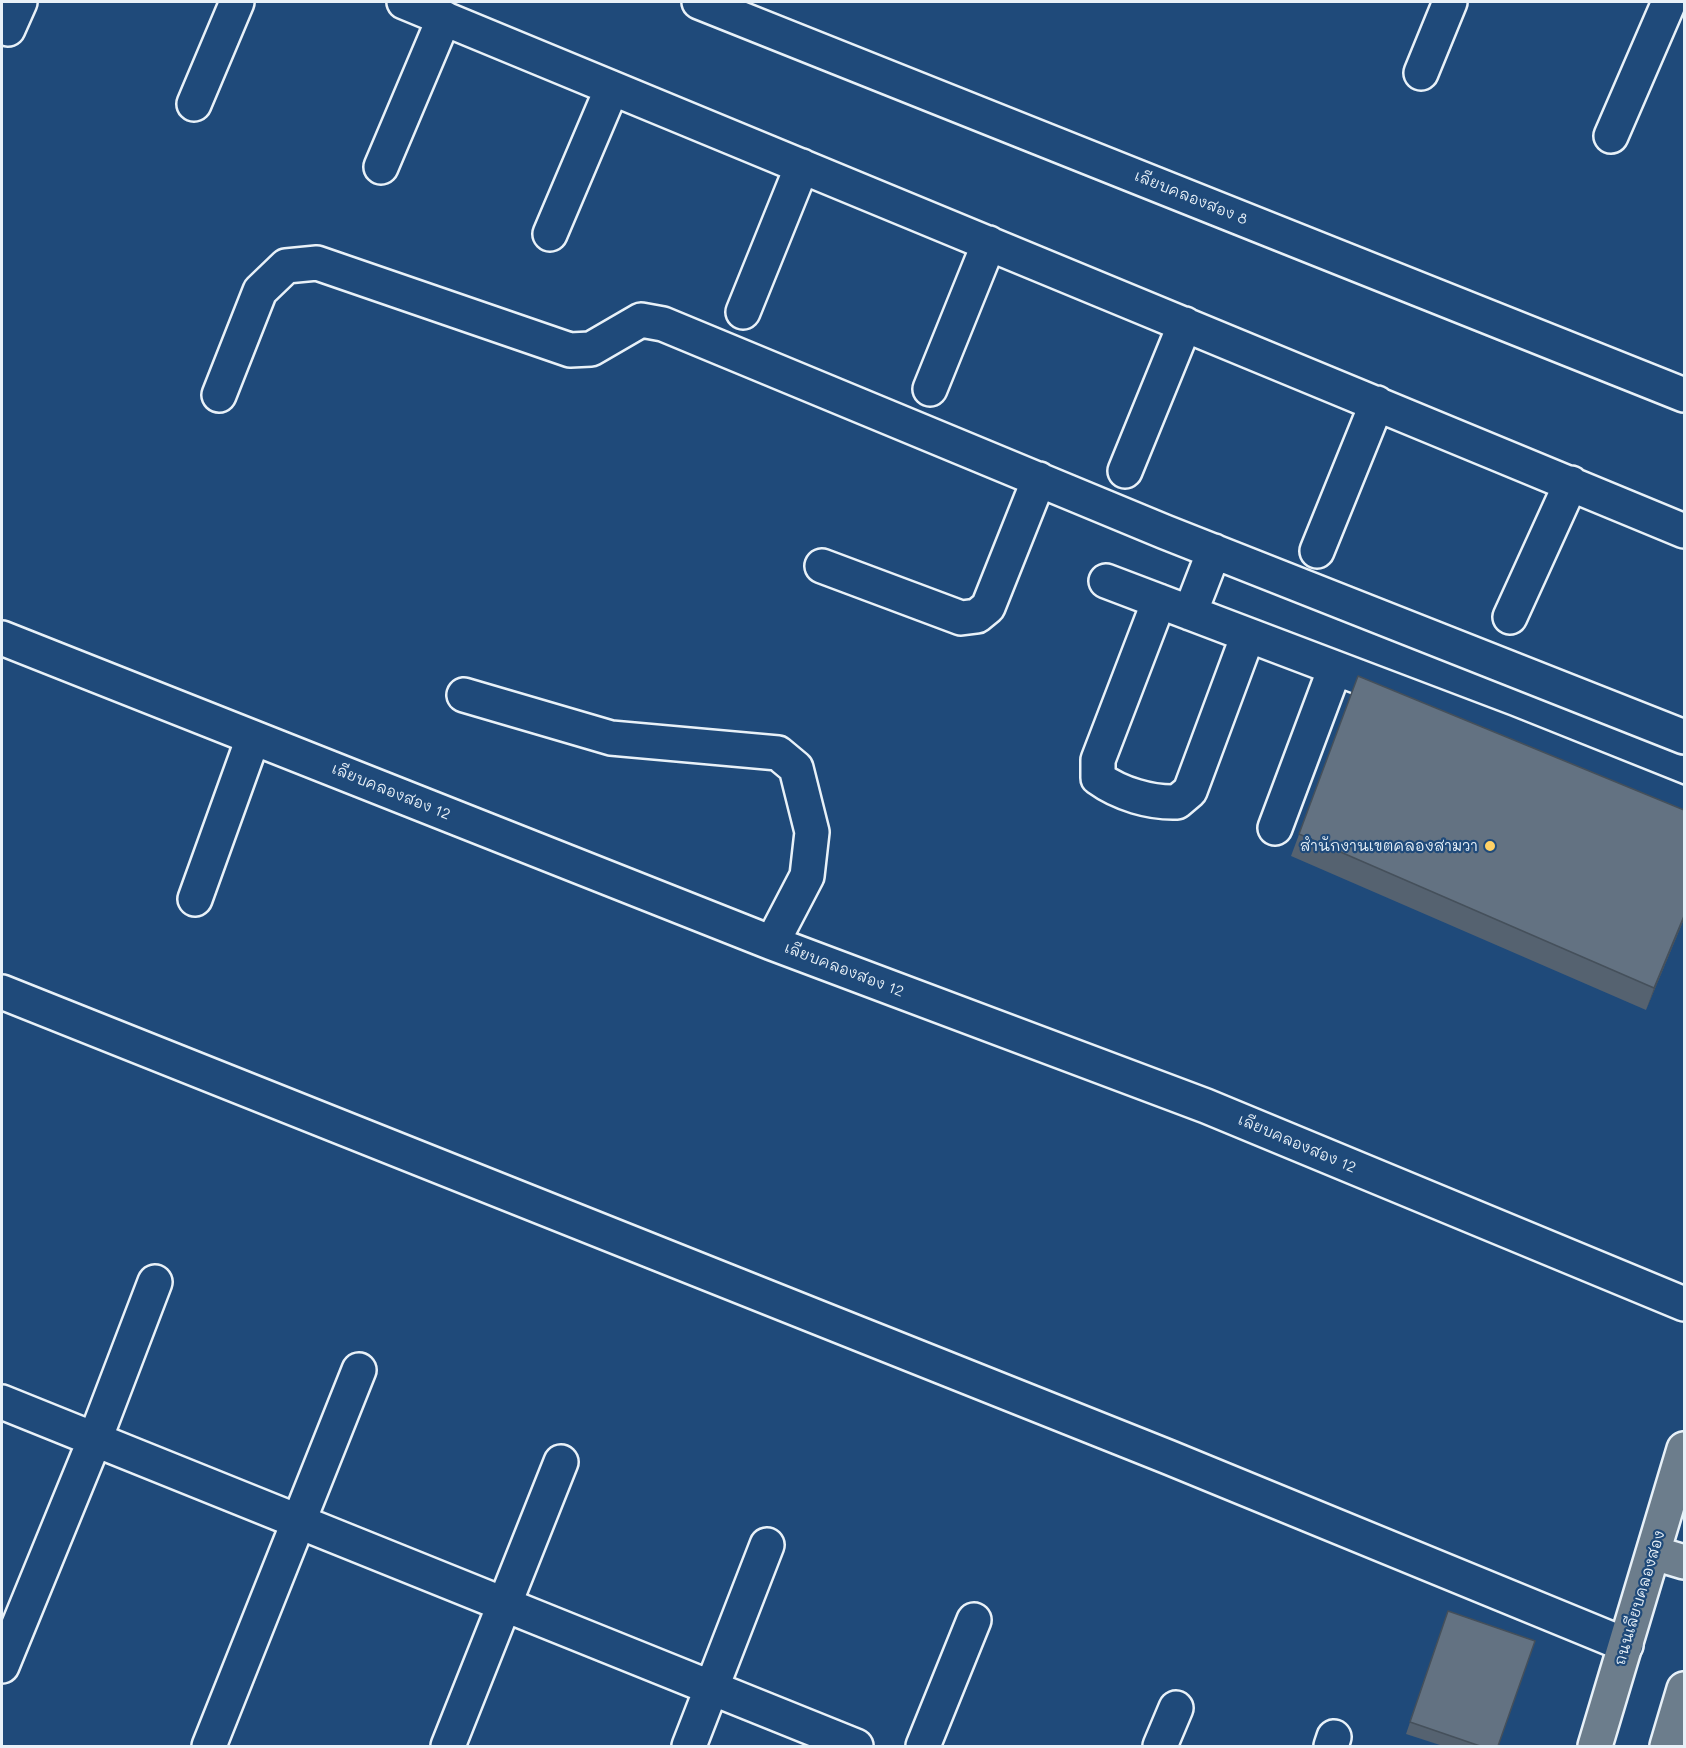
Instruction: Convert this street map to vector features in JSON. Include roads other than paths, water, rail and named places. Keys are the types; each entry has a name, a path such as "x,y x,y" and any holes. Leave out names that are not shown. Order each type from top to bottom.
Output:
{"main road":[{"name":"ถนนเลียบคลองสอง","path":"1595,1746 1684,1449"},
{"path":"1654,1553 1684,1562"},
{"path":"1668,1746 1684,1689"}],"street":[{"path":"194,104 237,2"},
{"path":"404,2 1684,531"},
{"name":"เลียบคลองสอง 8","path":"699,2 1684,395"},
{"path":"1420,73 1450,2"},
{"path":"1611,136 1669,2"},
{"path":"381,167 444,18"},
{"path":"550,234 612,88"},
{"path":"743,312 802,166"},
{"path":"930,389 989,243"},
{"path":"219,395 260,291 286,266 317,263 570,350 591,349 640,320 663,324 1214,551 1684,737"},
{"path":"1125,471 1185,324"},
{"path":"1317,551 1377,403"},
{"path":"822,566 961,618 977,616 988,607 1039,479"},
{"path":"1510,617 1571,483"},
{"path":"1190,613 1214,551"},
{"path":"1106,581 1684,804"},
{"path":"1159,601 1098,760 1098,778 1110,786 1158,803 1177,802 1190,791 1248,635"},
{"name":"เลียบคลองสอง 12","path":"2,638 772,943 1206,1106 1684,1304"},
{"path":"1275,828 1335,668"},
{"path":"464,695 611,738 778,753 795,768 812,832 807,876 772,943"},
{"path":"195,899 253,738"},
{"path":"2,992 1157,1453 1626,1645"},
{"path":"2,1666 95,1439 155,1282"},
{"path":"209,1746 359,1370"},
{"path":"2,1402 856,1746"},
{"path":"447,1746 561,1462"},
{"path":"689,1746 766,1545"},
{"path":"923,1746 974,1620"},
{"path":"1160,1746 1176,1708"}],"place":[{"name":"สำนักงานเขตคลองสามวา","path":"1490,846"}]}
